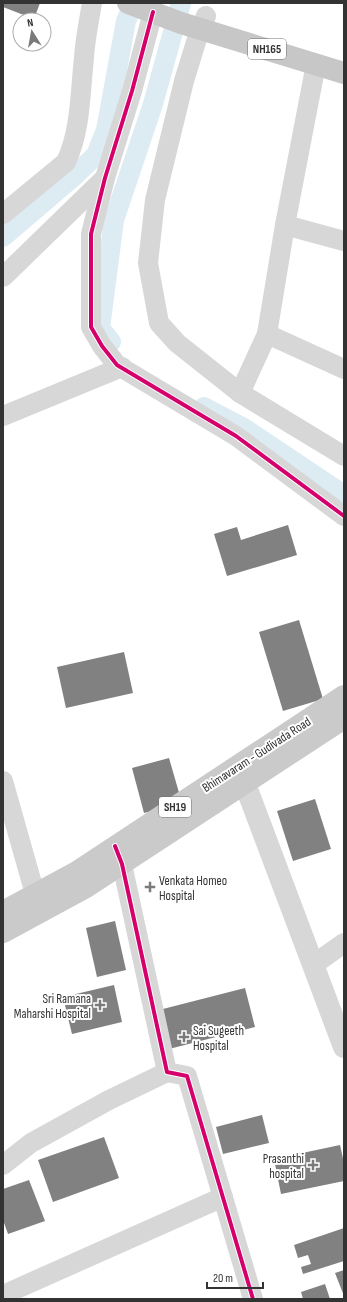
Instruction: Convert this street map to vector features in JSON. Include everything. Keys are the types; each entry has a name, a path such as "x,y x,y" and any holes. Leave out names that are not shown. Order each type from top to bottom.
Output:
{"highway":[{"name":"NH165","path":"128,3 160,8 318,57 344,58"},
{"name":"NH165","path":"318,57 344,73"}],"main road":[{"name":"Bhimavaram - Gudivada Road","path":"241,775 344,696"},
{"name":"Bhimavaram - Gudivada Road","path":"3,912 77,872 118,855 241,775 344,718"},
{"name":"Bhimavaram - Gudivada Road","path":"3,932 86,888 118,855"}],"street":[{"path":"3,214 66,162 72,151 77,131 84,55 92,3"},
{"path":"160,8 105,178 91,234 91,327 102,346 117,365 236,436 344,516"},
{"path":"199,21 155,200 148,263 159,323 177,343 240,393 344,456"},
{"path":"240,393 267,334 285,225 318,57"},
{"path":"3,276 105,178"},
{"path":"285,225 344,241"},
{"path":"267,334 344,368"},
{"path":"3,416 122,367"},
{"path":"241,775 344,1047"},
{"path":"3,781 35,894"},
{"path":"118,855 167,1072"},
{"path":"313,964 344,943"},
{"path":"3,1165 31,1142 109,1100 167,1072 187,1076 253,1299"},
{"path":"3,1295 223,1198"}],"building":[{"path":"3,3 40,3 37,12 16,12 3,7"},
{"path":"288,525 297,555 227,576 214,534 237,527 241,540"},
{"path":"299,620 323,699 283,711 259,632"},
{"path":"124,652 133,693 66,708 57,667"},
{"path":"169,758 182,803 144,813 132,768"},
{"path":"315,799 331,849 293,861 277,811"},
{"path":"115,921 126,970 97,977 86,928"},
{"path":"114,985 122,1022 72,1034 63,997"},
{"path":"245,988 255,1027 169,1049 159,1010"},
{"path":"262,1115 269,1143 223,1154 216,1127"},
{"path":"104,1137 119,1178 53,1202 38,1160"},
{"path":"340,1145 344,1163 344,1181 281,1194 274,1159"},
{"path":"29,1180 45,1221 8,1234 3,1220 3,1189"},
{"path":"344,1228 344,1261 303,1274 301,1267 311,1264 308,1255 298,1258 294,1245"},
{"path":"344,1270 344,1296 335,1273"},
{"path":"325,1284 330,1299 303,1299 301,1292"}],"waterway":[{"path":"3,237 72,178 96,155 106,130 126,21 134,3"},
{"path":"111,342 100,328 114,220 153,104 181,3"},
{"path":"204,407 244,428 344,495"}],"cycle path":[{"path":"153,12 132,91 105,178 91,234 91,327 102,346 117,365 236,436 344,516"},
{"path":"115,846 122,864 167,1072 187,1076 253,1299"}],"place":[{"name":"Venkata Homeo Hospital","path":"150,887"},
{"name":"Sri Ramana Maharshi Hospital","path":"100,1005"},
{"name":"Sai Sugeeth Hospital","path":"184,1037"},
{"name":"Prasanthi hospital","path":"313,1165"}]}
